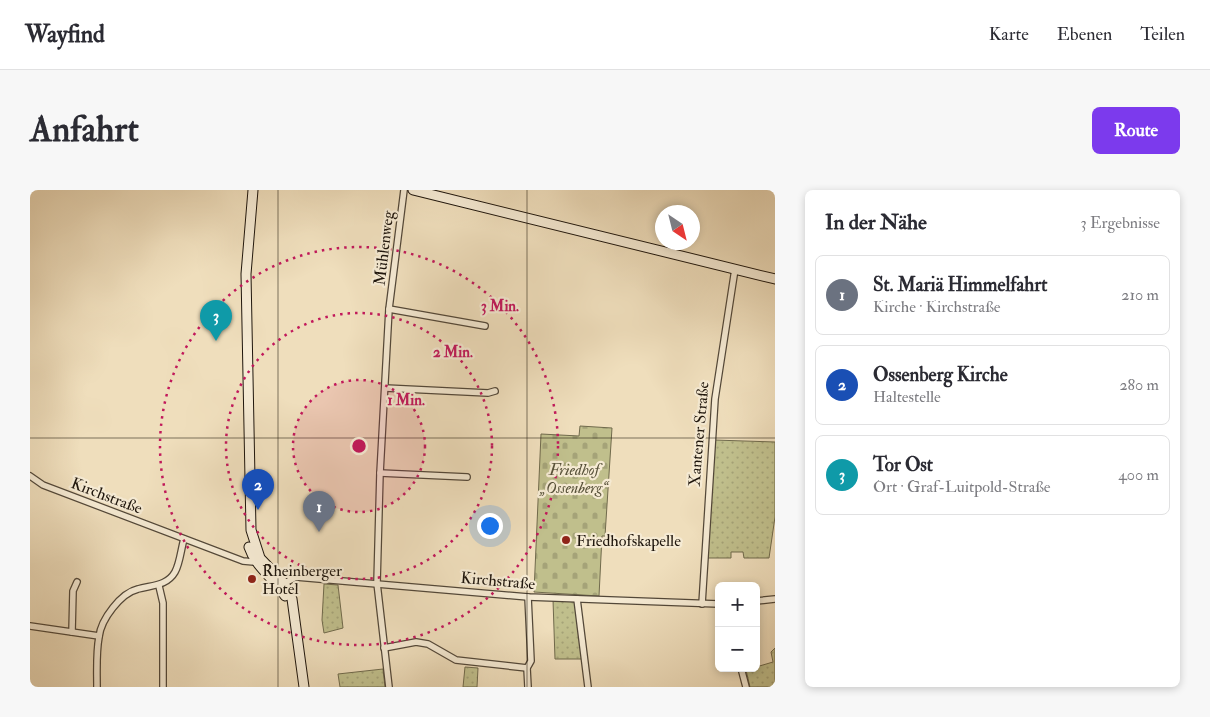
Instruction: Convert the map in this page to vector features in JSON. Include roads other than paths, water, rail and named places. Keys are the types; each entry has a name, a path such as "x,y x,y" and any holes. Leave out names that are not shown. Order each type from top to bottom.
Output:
{"street":[{"path":"253,190 246,284 250,530 257,560 281,585 295,612 304,687"},
{"name":"Mühlenweg","path":"389,687 377,583 380,473 389,309 404,190"},
{"path":"413,190 775,279"},
{"name":"Xantener Straße","path":"702,604 715,399 735,269"},
{"name":"Mühlenweg","path":"389,309 484,326"},
{"path":"385,388 488,394 495,391"},
{"path":"380,473 467,477"},
{"name":"Kirchstraße","path":"30,476 43,485 243,561 257,560"},
{"path":"97,687 99,636 110,614 122,598 135,590 159,586 175,571 184,539"},
{"name":"Kirchstraße","path":"281,585 296,577 528,597 715,604"},
{"path":"72,632 73,591 78,582"},
{"path":"159,586 163,603 163,687"},
{"path":"528,597 531,661 527,668 528,687"},
{"path":"577,599 588,687"},
{"path":"760,601 775,599"},
{"path":"30,626 99,636"},
{"path":"384,648 416,642 428,644 456,660 527,668"},
{"path":"742,672 746,687"}],"place":[{"name":"Tor Ost","path":"216,341"},
{"name":"Ossenberg Kirche","path":"258,510"},
{"name":"St. Mariä Himmelfahrt","path":"319,532"},
{"name":"Friedhofskapelle","path":"566,540"},
{"name":"Rheinberger Hotel","path":"252,579"}],"park label":[{"name":"Friedhof „Ossenberg“","path":"574,478"}]}
